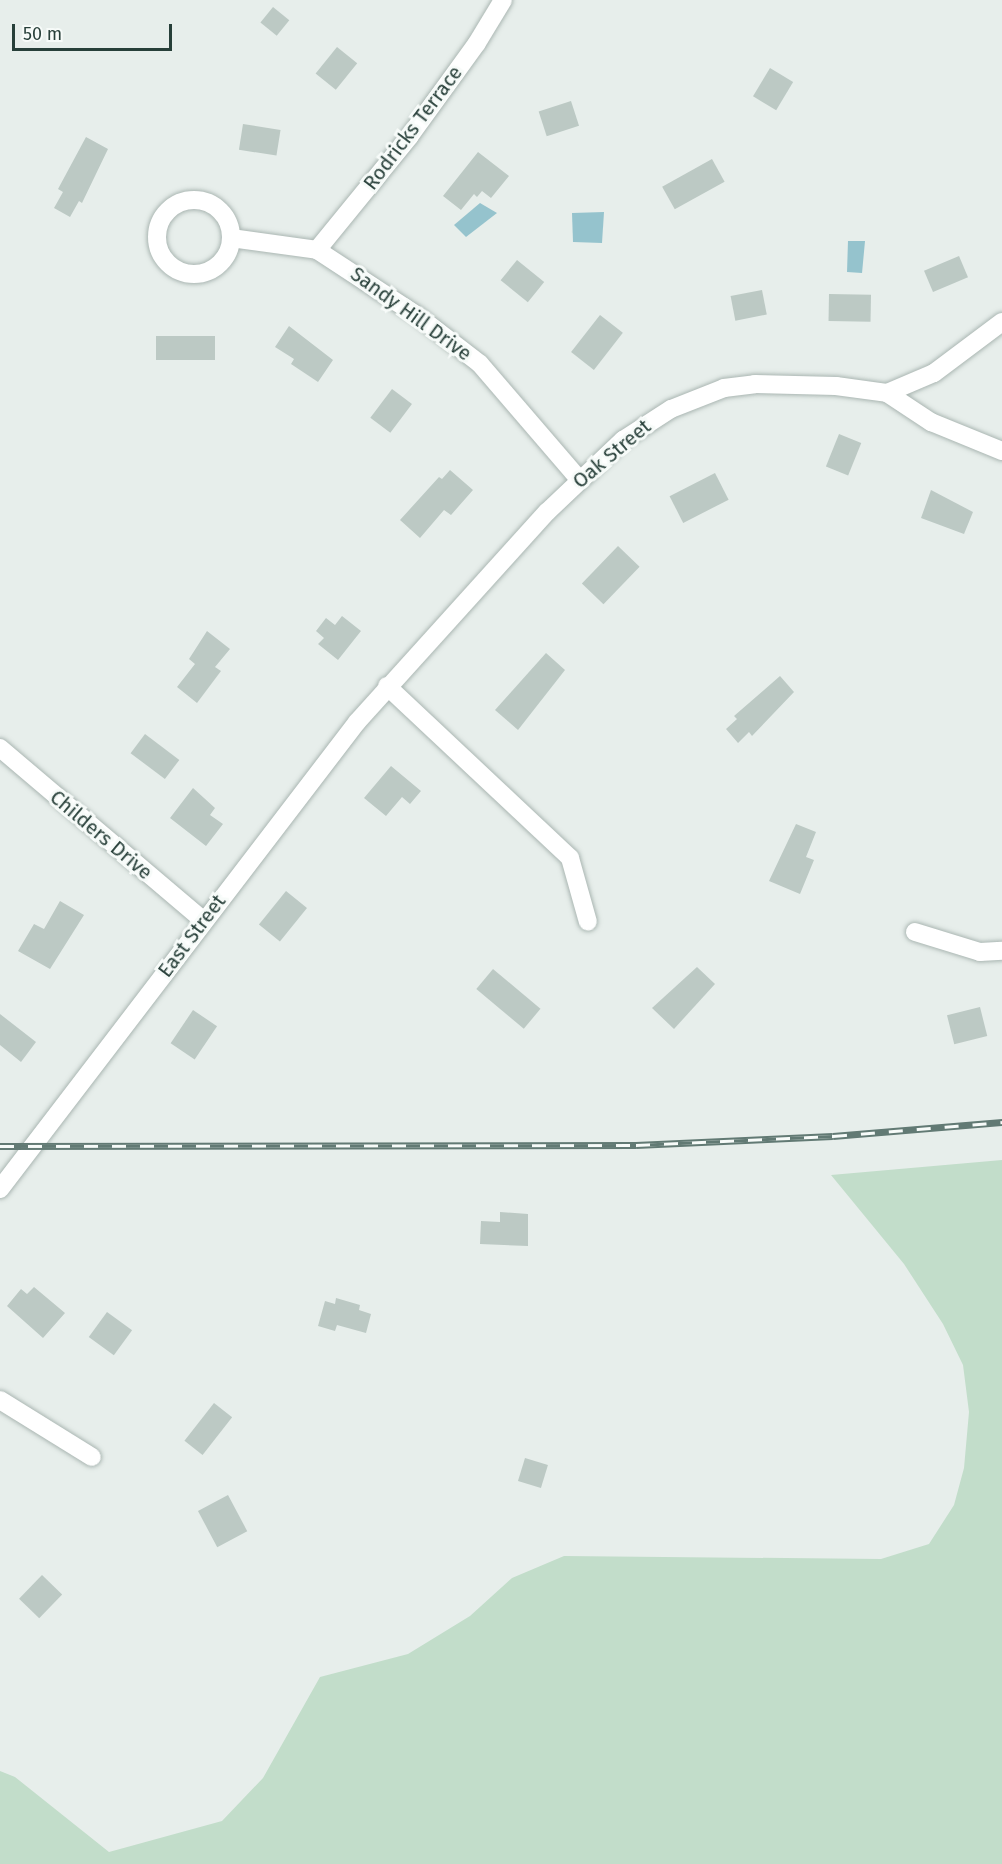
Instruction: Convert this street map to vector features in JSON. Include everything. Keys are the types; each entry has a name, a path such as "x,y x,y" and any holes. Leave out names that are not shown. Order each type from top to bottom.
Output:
{"street":[{"name":"Rodricks Terrace","path":"317,250 414,129 503,0"},
{"path":"194,199 221,211 231,238 219,264 193,274 167,263 156,236 168,210 194,199"},
{"name":"Sandy Hill Drive","path":"231,238 317,250 461,347 579,479"},
{"path":"887,393 934,373 1002,322"},
{"name":"Oak Street","path":"387,686 579,479 646,423 697,397 724,388 754,384 836,386 887,393"},
{"path":"887,393 931,422 1002,451"},
{"path":"387,686 570,858 588,922"},
{"name":"East Street","path":"0,1189 203,920 387,686"},
{"name":"Childers Drive","path":"0,748 203,920"},
{"path":"915,932 980,952 1002,951"},
{"path":"0,1400 92,1456"}],"green space":[{"path":"1002,1160 1002,1864 0,1864 0,1771 15,1777 109,1852 222,1821 263,1778 320,1677 408,1654 470,1616 512,1578 564,1556 881,1559 929,1544 954,1505 964,1468 969,1412 963,1365 943,1324 904,1264 831,1175"}],"water":[{"path":"480,203 497,213 466,237 454,225"},
{"path":"604,212 602,243 573,242 572,213"},
{"path":"848,241 865,241 862,273 847,272"}],"building":[{"path":"273,7 289,20 277,36 260,23"},
{"path":"337,47 357,63 336,90 316,73"},
{"path":"770,68 793,82 776,110 753,96"},
{"path":"571,101 579,126 547,136 539,112"},
{"path":"243,124 281,130 276,156 239,150"},
{"path":"86,137 108,149 82,203 79,201 70,217 54,208 63,192 58,189"},
{"path":"478,152 509,176 491,198 482,191 477,197 474,194 461,210 443,196"},
{"path":"712,159 725,182 675,209 662,187"},
{"path":"959,256 968,277 933,292 924,271"},
{"path":"517,260 544,282 528,302 501,280"},
{"path":"762,290 767,315 735,321 731,296"},
{"path":"829,294 871,295 871,322 829,321"},
{"path":"600,315 623,333 594,370 571,352"},
{"path":"289,326 333,360 318,382 291,364 294,359 275,347"},
{"path":"156,336 215,336 215,360 156,360"},
{"path":"392,389 412,404 390,433 370,418"},
{"path":"839,434 861,443 848,475 826,466"},
{"path":"450,470 473,490 451,515 444,510 420,538 400,520 439,477 442,479"},
{"path":"715,473 729,500 683,523 670,496"},
{"path":"931,490 973,512 964,534 921,518"},
{"path":"618,546 640,567 603,604 582,583"},
{"path":"342,616 361,631 338,660 318,644 324,638 316,631 326,618 335,625"},
{"path":"207,631 230,649 215,667 221,671 197,703 177,687 195,664 189,659"},
{"path":"546,653 565,670 518,730 495,710"},
{"path":"780,676 794,692 752,736 749,732 738,743 726,729 737,719 734,716"},
{"path":"145,734 179,760 165,779 131,753"},
{"path":"391,766 421,791 410,804 402,797 386,816 364,798"},
{"path":"193,788 215,808 210,815 223,824 206,846 170,818"},
{"path":"796,824 816,832 806,857 814,860 800,894 769,881"},
{"path":"286,891 307,908 280,941 259,924"},
{"path":"60,901 84,915 50,969 18,951 34,924 44,929"},
{"path":"697,967 715,984 674,1029 652,1008"},
{"path":"493,969 540,1009 524,1029 476,989"},
{"path":"980,1007 987,1036 954,1044 947,1015"},
{"path":"193,1010 217,1026 195,1059 171,1043"},
{"path":"0,1014 36,1042 21,1062 0,1045"},
{"path":"500,1212 528,1214 528,1246 480,1244 481,1221 500,1222"},
{"path":"34,1287 65,1313 43,1338 7,1306 21,1289 27,1294"},
{"path":"336,1298 360,1305 359,1310 371,1314 366,1333 337,1325 335,1331 318,1326 325,1301 335,1304"},
{"path":"107,1312 132,1330 114,1355 89,1337"},
{"path":"214,1403 232,1417 203,1455 184,1441"},
{"path":"525,1458 548,1465 541,1488 518,1481"},
{"path":"228,1495 247,1531 217,1547 198,1511"},
{"path":"42,1575 62,1594 39,1618 19,1599"}],"railway":[{"path":"0,1146 636,1145 833,1136 1002,1122"}]}
